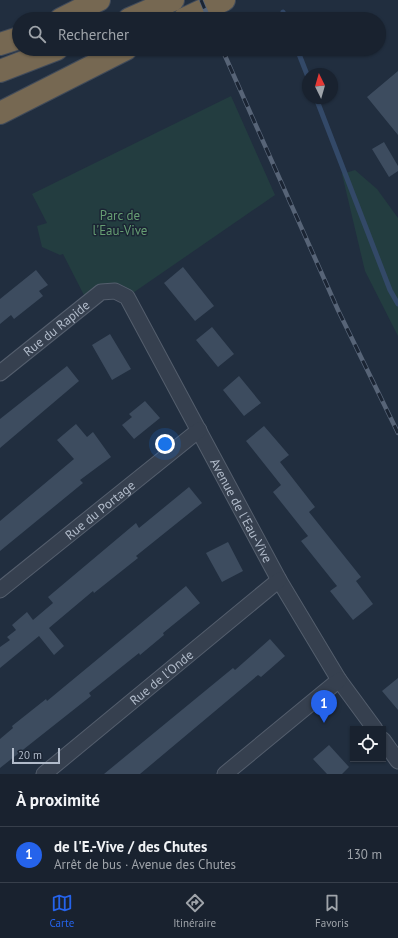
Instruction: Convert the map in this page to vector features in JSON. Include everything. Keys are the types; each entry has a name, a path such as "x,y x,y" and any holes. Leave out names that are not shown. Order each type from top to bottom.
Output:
{"highway":[{"path":"74,12 99,0"},
{"path":"145,12 173,0"},
{"path":"199,12 224,0"},
{"path":"0,44 12,40"},
{"path":"0,71 38,56"},
{"path":"0,113 112,56"}],"street":[{"name":"Rue du Rapide","path":"0,373 101,292 115,291"},
{"name":"Avenue de l'Eau-Vive","path":"115,291 127,297 279,580 339,680 373,726"},
{"name":"Rue du Portage","path":"0,590 199,430"},
{"name":"Rue de l'Onde","path":"44,774 279,580"},
{"path":"225,774 339,680"},
{"path":"386,744 398,761"}],"green space":[{"name":"Parc de l'Eau-Vive","path":"231,96 275,195 127,297 115,291 88,303 63,254 60,255 42,247 37,226 47,223 32,194"},
{"path":"355,170 377,189 398,218 398,336 365,271 342,174"}],"building":[{"path":"398,71 398,135 367,97"},
{"path":"384,142 398,166 398,171 389,177 372,149"},
{"path":"183,267 214,306 195,321 164,283"},
{"path":"36,270 48,285 39,291 43,296 14,319 11,315 0,324 0,299"},
{"path":"212,327 234,354 218,367 196,340"},
{"path":"110,334 131,369 112,380 92,345"},
{"path":"67,366 79,381 0,448 0,419"},
{"path":"239,376 261,403 244,416 223,390"},
{"path":"145,401 160,418 134,439 122,425 132,417 129,414"},
{"path":"76,424 87,437 93,432 111,457 80,480 83,483 0,551 0,521 74,459 57,440"},
{"path":"264,426 289,455 280,462 315,507 309,512 361,577 356,581 373,604 353,620 330,591 337,586 301,541 308,536 273,492 281,485 246,441"},
{"path":"189,487 202,503 136,556 138,558 94,593 93,591 49,628 64,646 54,655 39,636 0,668 0,647 10,640 7,637 16,630 12,625 27,612 33,620 53,603 48,597 136,523 139,528"},
{"path":"228,542 243,571 222,582 206,553"},
{"path":"186,586 200,603 163,633 164,635 140,655 139,653 89,693 91,696 0,768 0,739 13,728 12,726 46,699 47,701"},
{"path":"270,639 285,656 261,677 258,675 140,774 104,774 233,668 235,670"},
{"path":"398,678 398,710 382,691"},
{"path":"329,745 349,767 342,774 327,774 313,759"}],"waterway":[{"path":"300,56 304,68"},
{"path":"318,104 390,290 398,304"}],"railway":[{"path":"201,0 206,12"},
{"path":"225,56 338,310 398,433"}],"place":[{"name":"de l'E.-Vive / des Chutes","path":"324,723"}]}
